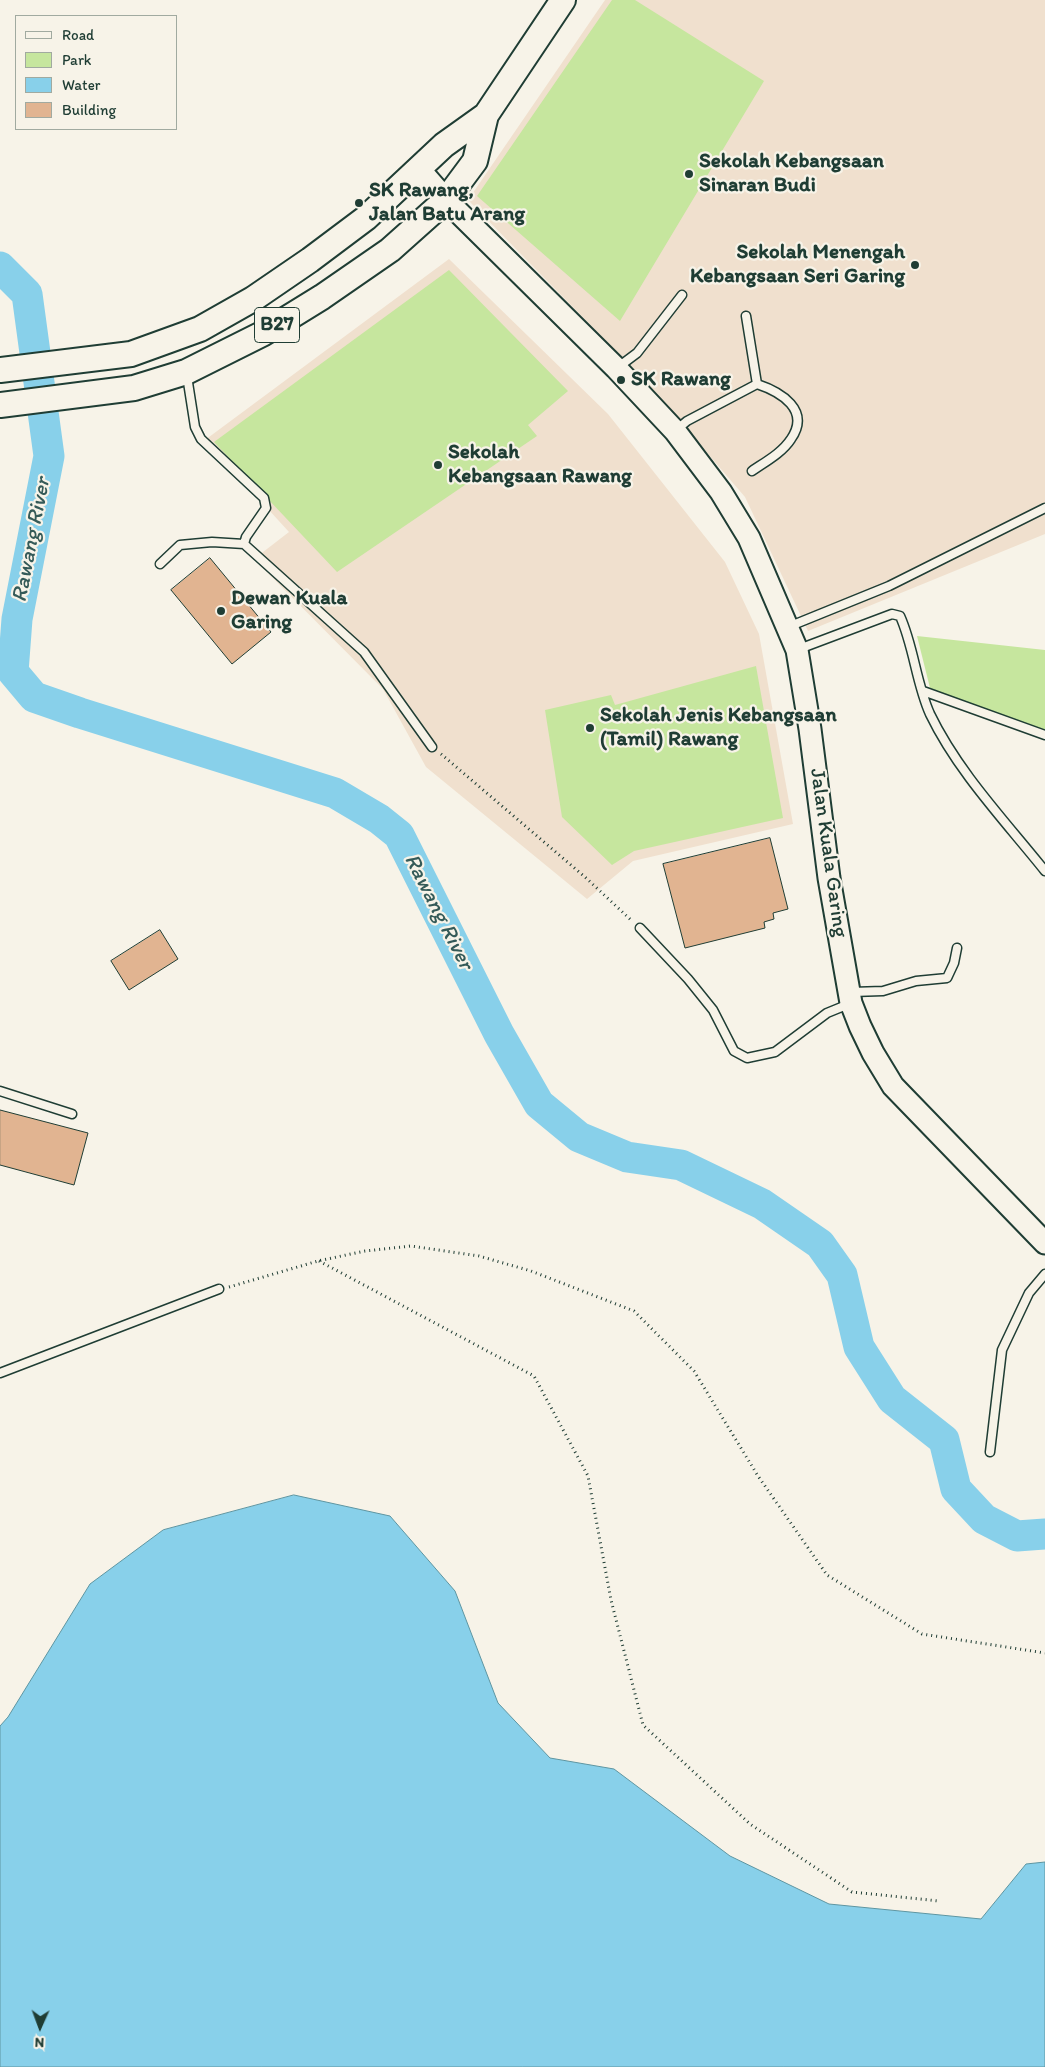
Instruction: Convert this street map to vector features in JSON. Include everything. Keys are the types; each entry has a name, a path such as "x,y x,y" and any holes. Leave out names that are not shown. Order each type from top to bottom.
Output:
{"main road":[{"name":"B27","path":"0,405 134,388 186,372 262,334 322,297 390,250 446,200 475,161 486,115 563,0"},
{"name":"B27","path":"0,370 131,354 200,329 253,298 310,260 366,218 444,145 486,115"}],"street":[{"name":"Jalan Kuala Garing","path":"419,169 446,200 616,368 676,431 722,492 749,538 797,650 810,729 829,878 851,997 872,1053 893,1086 1045,1243"}],"lane":[{"path":"616,368 637,353 682,295"},
{"path":"746,316 757,384"},
{"path":"186,372 195,427 201,439 264,498 266,508 246,537 244,544"},
{"path":"676,431 687,421 757,384 774,390 791,402 798,423 792,439 774,456 752,471"},
{"path":"788,627 889,586 1045,508"},
{"path":"160,564 180,544 212,542 244,544 364,652 432,747"},
{"path":"797,650 892,614 900,616 930,713 967,774 1045,870"},
{"path":"923,691 1045,735"},
{"path":"640,928 688,979 712,1010 734,1052 747,1058 775,1052 851,997 883,991 916,981 946,978 954,963 957,948"},
{"path":"0,1091 72,1114"},
{"path":"990,1452 1002,1350 1029,1293 1045,1274"},
{"path":"0,1374 219,1290"}],"path":[{"path":"432,747 577,870 640,928"},
{"path":"219,1290 318,1261 365,1251 411,1246 479,1256 531,1271 634,1311 694,1371 758,1476 827,1575 922,1634 1045,1653"},
{"path":"318,1261 534,1376 588,1476 611,1600 643,1725 750,1824 852,1892 939,1901"}],"shaded area":[{"path":"605,0 1045,0 1045,534 808,631 745,497 646,382 468,200"},
{"path":"449,259 608,414 725,562 759,634 793,824 633,861 587,899 426,767 383,689 254,559 289,532 205,440"}],"green space":[{"path":"612,0 635,0 764,81 620,321 477,196"},
{"path":"449,270 568,391 528,425 537,436 337,572 214,442"},
{"path":"917,636 1045,650 1045,733 931,692"},
{"path":"756,666 783,818 634,851 612,865 562,817 545,710 611,695 615,705"}],"water":[{"path":"294,1495 390,1516 455,1591 498,1703 550,1758 614,1769 730,1856 829,1904 981,1919 1026,1864 1045,1862 1045,2067 0,2067 0,1726 8,1717 90,1584 163,1530"}],"building":[{"name":"Dewan Kuala Garing","path":"210,558 271,632 232,664 171,590"},
{"path":"770,838 788,909 773,913 774,919 764,922 765,928 685,948 663,864"},
{"path":"160,930 178,959 129,990 111,961"},
{"path":"0,1110 88,1133 74,1185 0,1165"}],"waterway":[{"name":"Rawang River","path":"0,267 27,294 49,456 17,619 13,672 34,697 335,793 379,819 399,835 499,1034 539,1104 579,1137 627,1157 681,1165 762,1204 820,1244 842,1275 859,1347 892,1399 944,1440 956,1489 984,1519 1017,1536 1045,1534"}],"place":[{"name":"Sekolah Kebangsaan Sinaran Budi","path":"689,174"},
{"name":"SK Rawang, Jalan Batu Arang","path":"359,203"},
{"name":"Sekolah Menengah Kebangsaan Seri Garing","path":"915,265"},
{"name":"SK Rawang","path":"621,380"},
{"name":"Sekolah Kebangsaan Rawang","path":"438,465"},
{"name":"Dewan Kuala Garing","path":"221,611"},
{"name":"Sekolah Jenis Kebangsaan (Tamil) Rawang","path":"590,728"}]}
